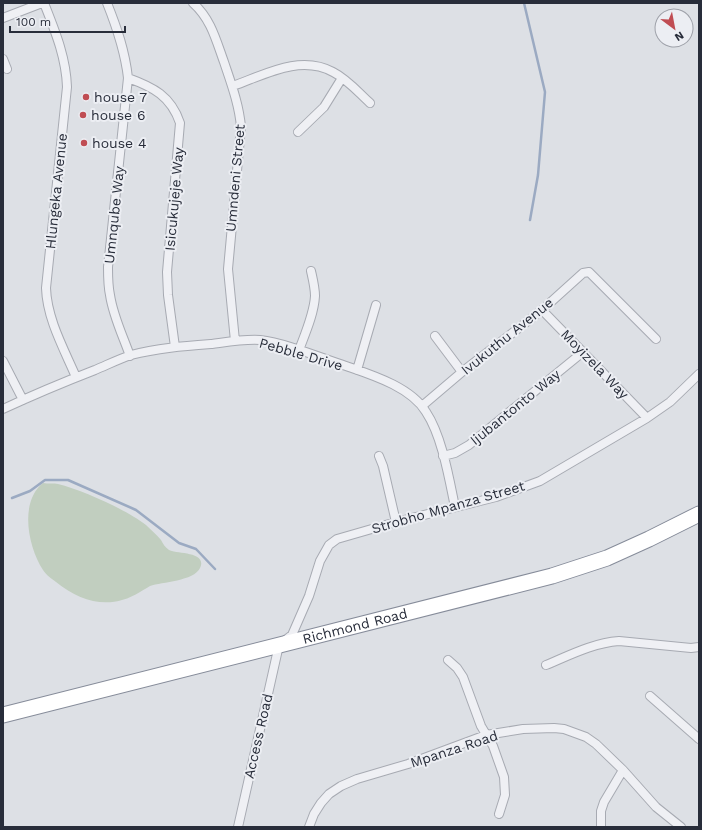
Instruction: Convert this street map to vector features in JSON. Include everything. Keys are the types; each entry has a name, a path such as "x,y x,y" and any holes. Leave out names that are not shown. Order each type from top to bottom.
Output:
{"highway":[{"name":"Richmond Road","path":"3,715 552,576 614,555 699,514"}],"street":[{"path":"3,18 43,3"},
{"name":"Hlungeka Avenue","path":"43,3 63,53 67,87 46,300 52,320 76,377"},
{"name":"Umnqube Way","path":"107,3 118,31 124,52 128,78 108,267 110,297 130,356"},
{"name":"Umndeni Street","path":"192,3 200,10 208,21 233,86 241,127 228,269 235,341"},
{"path":"3,59 7,69"},
{"path":"233,86 284,68 309,64 332,71 370,103"},
{"name":"Isicukujeje Way","path":"128,78 146,85 164,97 177,113 180,123 167,272 168,295 175,347"},
{"path":"298,132 324,107 342,78"},
{"path":"298,350 305,335 314,304 312,272"},
{"name":"Ivukuthu Avenue","path":"422,406 462,372 542,310 583,273 589,272 656,339"},
{"path":"357,370 376,306"},
{"name":"Moyizela Way","path":"542,310 647,418"},
{"path":"435,336 462,372"},
{"name":"Pebble Drive","path":"3,409 76,377 130,356 175,347 260,340 298,350 392,383 413,398 422,406 431,421 444,456 455,507"},
{"name":"Ijubantonto Way","path":"444,456 455,453 469,445 583,352"},
{"path":"3,361 22,400"},
{"name":"Strobho Mpanza Street","path":"279,645 292,635 309,596 320,560 329,545 337,539 396,522 496,497 540,481 647,418 670,402 699,374"},
{"path":"379,456 383,466 396,522"},
{"path":"546,665 594,645 608,642 619,641 691,648 699,647"},
{"name":"Access Road","path":"238,827 279,645"},
{"path":"448,660 457,668 463,677 481,726 493,746 505,781 505,796 499,814"},
{"path":"650,696 699,739"},
{"name":"Mpanza Road","path":"309,827 314,814 329,794 341,786 357,779 408,764 486,735 523,729 554,728 564,729 586,737 611,757 656,807 681,827"},
{"path":"601,827 601,811 604,802 624,770"}],"green space":[{"path":"43,483 58,484 68,487 104,501 128,513 146,525 169,550 190,554 199,559 201,563 200,568 191,576 150,586 129,598 118,601 97,602 76,595 46,574 33,549 28,525 28,513 35,491"}],"waterway":[{"path":"524,3 545,92 538,175 530,220"},
{"path":"12,498 30,491 45,480 68,480 136,510 179,543 196,549 215,569"}],"place":[{"name":"house 7","path":"86,97"},
{"name":"house 6","path":"83,115"},
{"name":"house 4","path":"84,143"}]}
